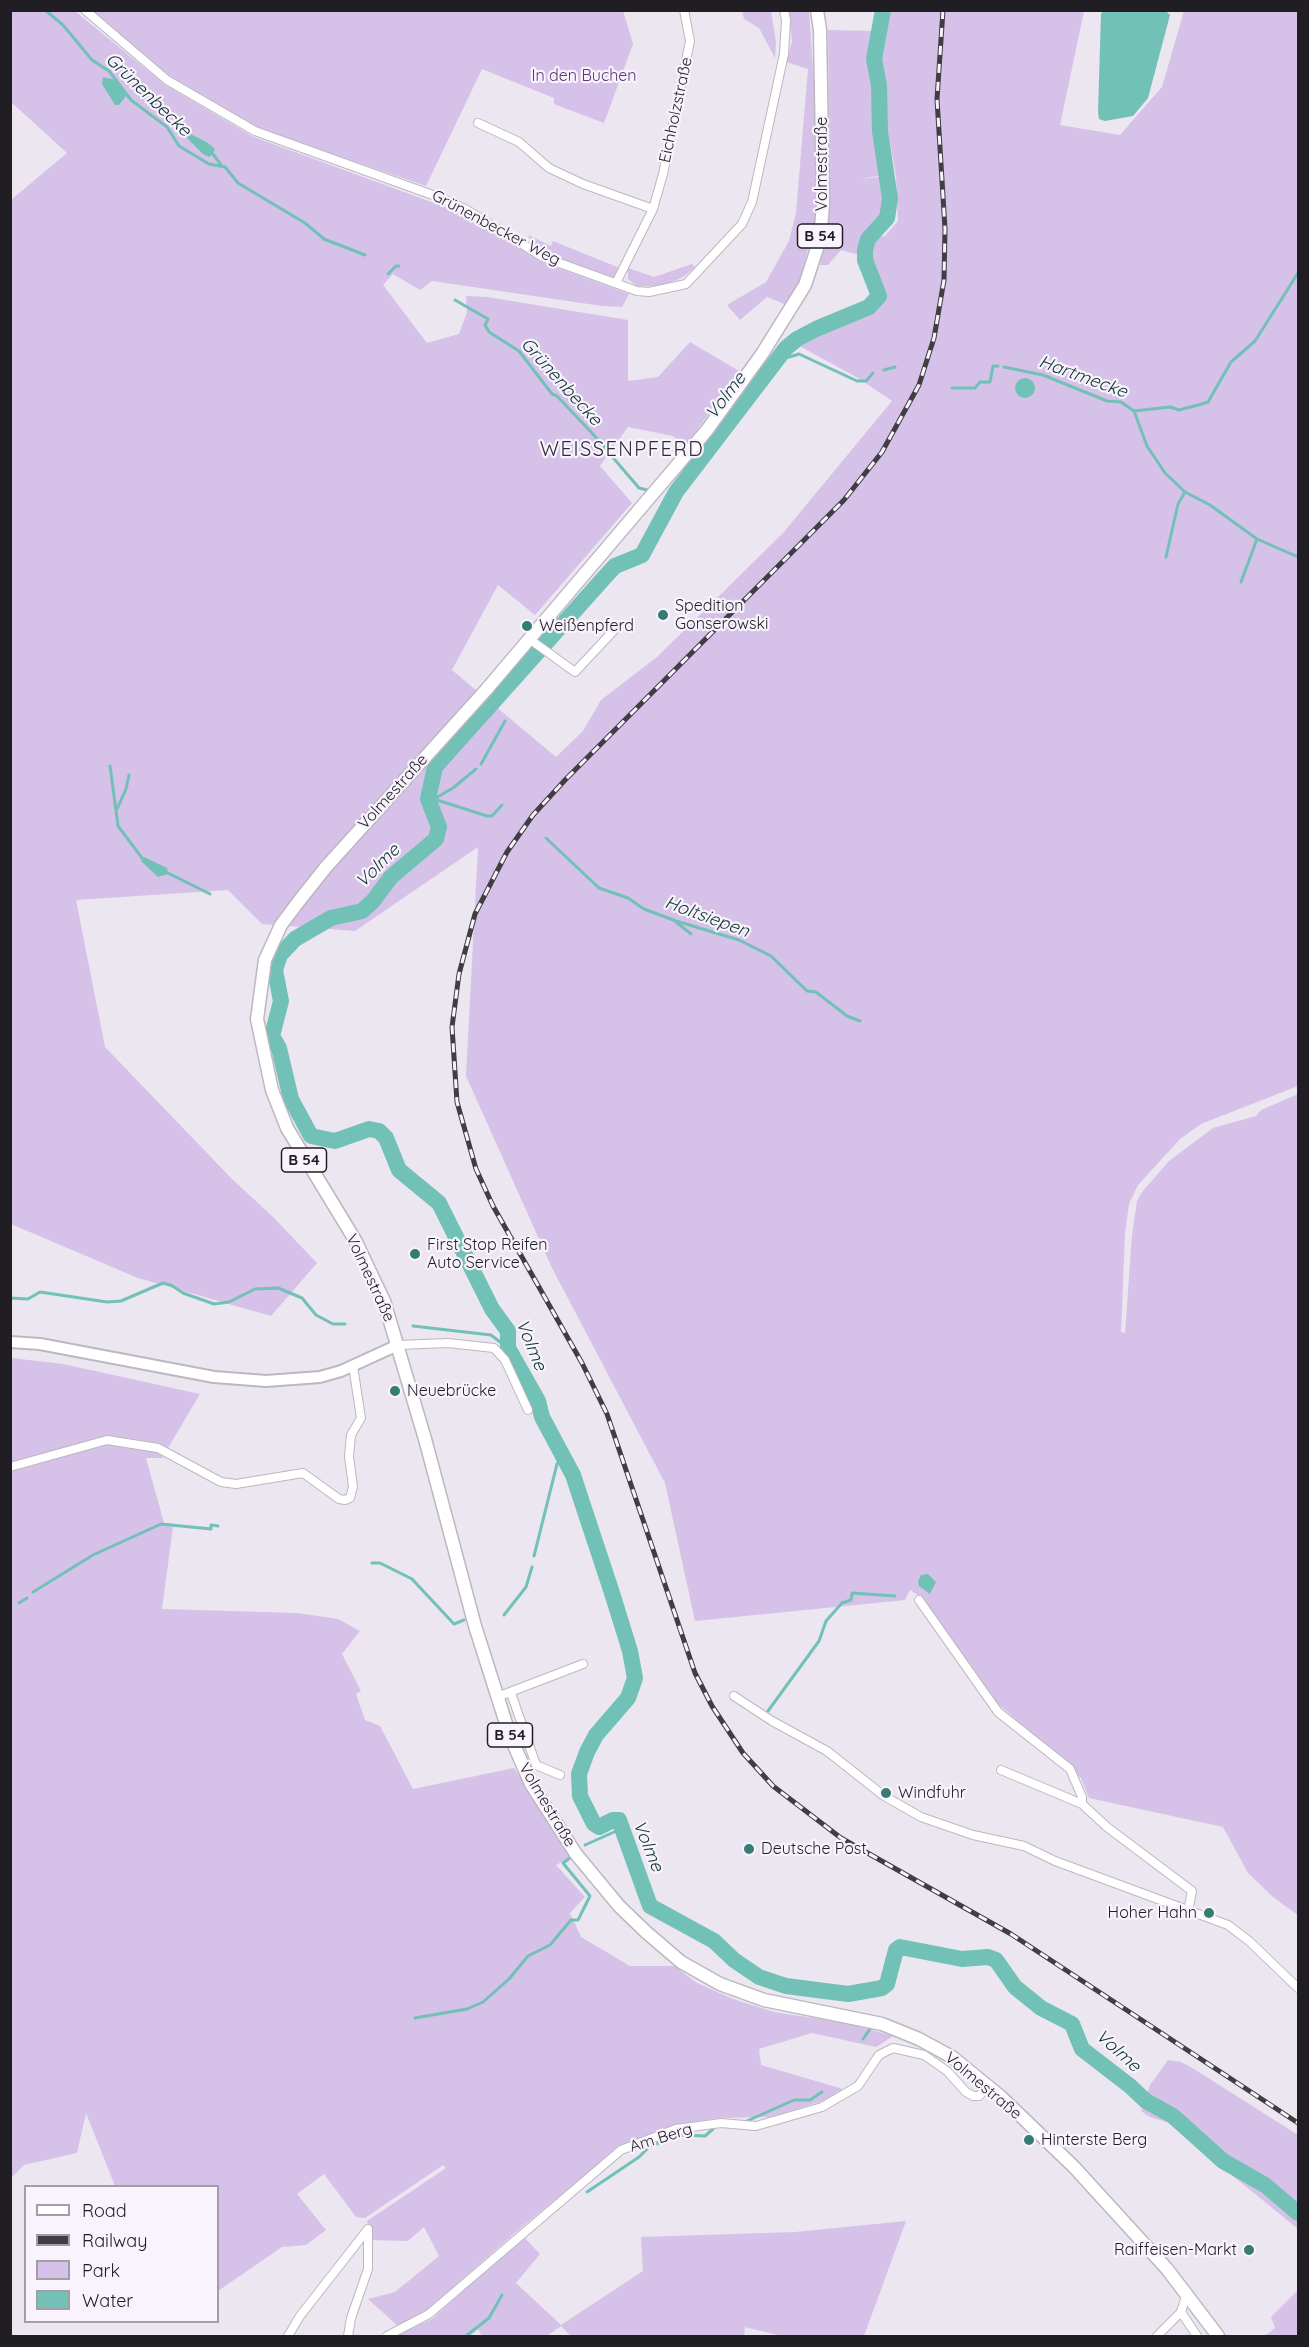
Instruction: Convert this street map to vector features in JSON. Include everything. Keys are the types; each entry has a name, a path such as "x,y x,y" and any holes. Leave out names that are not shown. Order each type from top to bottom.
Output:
{"main road":[{"name":"Volmestraße","path":"817,10 820,30 824,179 820,239 805,285 783,322 706,430 532,640 326,867 281,925 266,960 257,1019 272,1090 303,1157 355,1240 384,1301 475,1626 520,1763 576,1854 619,1906 663,1948 701,1974 740,1992 791,2006 852,2016 902,2031 952,2058 988,2086 1074,2167 1187,2292 1218,2337"},
{"path":"10,1342 40,1344 243,1380 305,1380 353,1366 398,1345"}],"street":[{"name":"Grünenbecker Weg","path":"85,10 167,80 255,131 441,198 467,210 543,256 616,283 649,292 686,284 742,224 752,202 784,54 784,10"},
{"name":"Eichholzstraße","path":"616,283 653,209 663,174 687,67 690,41 684,10"},
{"path":"478,123 519,142 549,168 583,184 653,209"},
{"path":"532,640 575,672 617,627"},
{"path":"398,1345 448,1343 494,1348 505,1360 528,1410"},
{"path":"10,1467 107,1440 158,1448 171,1453 220,1482 236,1484 303,1473 339,1499 345,1500 350,1498 353,1487 350,1456 351,1435 361,1418 353,1366"},
{"path":"919,1600 999,1712 1070,1769 1082,1797 1082,1804"},
{"path":"497,1697 583,1664"},
{"path":"511,1693 536,1765 560,1775"},
{"path":"734,1696 772,1721 827,1751 884,1796 921,1816 973,1835 1024,1846 1055,1861 1237,1931 1299,1988"},
{"path":"1001,1770 1082,1804 1107,1827 1192,1891 1188,1911"},
{"name":"Am Berg","path":"387,2337 429,2314 621,2150 676,2129 721,2123 756,2126 822,2108 858,2086 879,2055 893,2048 924,2055 947,2071 973,2096 979,2096 988,2086"},
{"path":"288,2337 300,2316 368,2229 368,2268 351,2318 348,2337"},
{"path":"1157,2337 1181,2312 1187,2292"},
{"path":"1181,2312 1197,2337"}],"green space":[{"path":"11,11 75,11 164,84 254,137 464,214 544,263 629,294 622,307 602,306 432,281 420,290 393,274 383,285 427,343 459,334 467,312 466,296 487,297 628,320 628,381 658,377 690,342 739,371 684,448 673,436 628,427 600,466 632,503 535,615 498,585 452,670 556,757 583,731 601,700 657,657 783,533 892,401 858,378 796,344 821,321 857,310 872,300 881,288 870,258 841,250 828,265 820,265 828,232 830,183 828,30 875,31 869,55 877,84 879,176 860,179 891,176 892,202 869,239 885,236 898,221 896,176 886,119 881,57 889,11 1084,11 1060,125 1120,135 1162,87 1184,11 1298,11 1298,1086 1201,1124 1180,1139 1138,1185 1129,1204 1125,1233 1121,1332 1125,1333 1132,1235 1137,1201 1142,1192 1169,1161 1213,1128 1256,1116 1261,1110 1298,1094 1298,1915 1273,1897 1248,1873 1223,1827 1089,1798 1081,1778 997,1703 921,1597 910,1590 905,1600 695,1621 665,1483 552,1268 466,1076 478,847 355,931 262,924 228,890 76,900 105,1047 232,1179 317,1263 271,1316 138,1278 11,1224 11,200 67,153 11,102"},
{"name":"In den Buchen","path":"91,11 623,11 633,44 604,123 554,104 554,98 482,69 426,186 257,128 171,78"},
{"path":"742,11 771,11 776,42 775,58 759,28 744,19"},
{"path":"789,11 809,11 816,113 816,215 801,277 787,305 767,297 740,320 727,305 766,282 789,241 796,213 808,69 786,62 792,42"},
{"path":"528,235 551,246 553,241 622,269 617,281 537,253"},
{"path":"692,264 695,267 683,277 662,286 637,286 628,279 628,268 654,277"},
{"path":"11,1358 63,1364 200,1394 162,1458 146,1458 164,1523 173,1527 162,1609 297,1613 338,1619 360,1631 342,1654 361,1691 356,1694 365,1720 380,1726 413,1789 514,1768 573,1856 556,1865 585,1897 570,1913 581,1937 630,1966 674,1966 697,1983 733,1999 774,2012 846,2023 893,2036 876,2047 812,2033 759,2049 761,2065 843,2089 826,2100 770,2117 717,2118 676,2126 618,2148 517,2231 426,2311 398,2326 368,2299 395,2292 439,2256 424,2227 408,2241 370,2240 367,2221 446,2168 443,2165 365,2218 356,2217 324,2174 297,2194 326,2230 306,2245 282,2247 219,2290 219,2185 115,2185 86,2113 77,2153 24,2165 11,2178"},
{"path":"1168,2060 1181,2062 1194,2069 1298,2135 1298,2229 1167,2122 1150,2117 1141,2111 1150,2085"},
{"path":"906,2221 864,2336 782,2336 745,2327 744,2336 571,2336 561,2326 547,2336 482,2336 478,2329 470,2336 395,2336 432,2319 523,2236 540,2254 516,2283 561,2325 643,2271 641,2237 795,2232"},
{"path":"1298,2290 1298,2336 1265,2336 1275,2328 1271,2317"}],"water":[{"path":"1103,11 1166,11 1170,15 1148,98 1133,116 1105,121 1099,119 1098,112 1101,14"},
{"path":"103,77 116,80 127,95 119,105 115,105 102,84"},
{"path":"189,133 215,149 213,154 209,157 203,154 187,138"},
{"path":"1025,378 1032,381 1035,388 1032,395 1025,398 1018,395 1015,388 1018,381"},
{"path":"144,857 167,868 168,874 158,877 141,861"},
{"path":"928,1574 936,1582 930,1594 919,1586 918,1581 921,1575"}],"waterway":[{"name":"Grünenbecke","path":"45,10 63,25 92,60 109,71 131,100 167,127 179,146 209,164 225,167 238,183 305,223 324,239 365,255"},
{"name":"Volme","path":"883,10 874,59 879,85 880,131 890,199 887,218 868,239 865,250 865,260 879,296 869,307 816,329 786,348 676,492 642,555 615,566 435,767 428,799 439,827 436,839 391,877 373,901 362,911 331,918 295,939 280,955 275,970 281,1001 272,1036 279,1048 291,1099 311,1136 335,1141 369,1129 379,1131 386,1138 399,1170 439,1203 492,1309 508,1331 508,1348 538,1401 542,1417 573,1475 630,1651 635,1678 628,1698 596,1735 587,1752 579,1774 580,1796 594,1824 599,1827 613,1820 619,1820 650,1906 714,1941 734,1960 759,1977 786,1986 848,1994 882,1988 887,1984 896,1950 900,1947 962,1959 988,1957 996,1960 1015,1987 1041,2008 1072,2024 1082,2049 1146,2101 1173,2116 1223,2161 1265,2185 1298,2213"},
{"path":"213,154 221,165"},
{"name":"Grünenbecke","path":"388,274 399,266"},
{"name":"Hartmecke","path":"1004,367 1043,375 1107,401 1121,402 1134,411 1170,407 1179,410 1208,402 1231,362 1255,341 1298,273"},
{"name":"Grünenbecke","path":"455,300 488,319 485,325 489,332 519,351 552,394 557,396 592,433 639,488 647,490"},
{"name":"Hartmecke","path":"779,360 799,354 857,381 866,381 873,373"},
{"name":"Hartmecke","path":"952,388 975,388 980,382 990,382 993,366 998,366"},
{"name":"Hartmecke","path":"884,370 895,367"},
{"path":"1134,411 1147,446 1165,473 1185,492 1178,504 1166,557"},
{"path":"1185,492 1210,505 1257,539 1298,557"},
{"name":"Grünenbecke","path":"663,510 667,512"},
{"path":"1241,582 1257,539"},
{"path":"481,764 505,721"},
{"path":"110,766 118,826 142,858"},
{"path":"434,799 453,788 476,769"},
{"path":"117,809 126,789 129,775"},
{"name":"Holtsiepen","path":"428,801 434,799 487,816 492,816 502,805"},
{"name":"Holtsiepen","path":"546,838 599,888 628,898 644,909 676,921 739,940 771,956 807,991 816,992 847,1016 860,1021"},
{"path":"168,873 210,894"},
{"path":"676,922 691,934"},
{"path":"10,1298 28,1299 40,1292 107,1302 121,1301 163,1283 214,1304 229,1302 255,1289 278,1288 302,1298 316,1315 333,1324 345,1324"},
{"path":"413,1326 491,1335 508,1348"},
{"path":"534,1556 557,1464 563,1457"},
{"path":"33,1592 93,1555 161,1524 211,1529 211,1525 218,1526"},
{"path":"372,1563 380,1563 412,1579 454,1624 464,1620"},
{"path":"504,1615 526,1587 532,1567"},
{"path":"768,1711 819,1641 826,1621 842,1603 851,1600 852,1593 895,1596"},
{"path":"19,1603 27,1598"},
{"path":"585,1845 623,1828"},
{"path":"415,2018 467,2009 483,2002 509,1979 528,1956 550,1945 571,1920 578,1920 590,1896 563,1863 570,1858"},
{"path":"863,2039 870,2029"},
{"path":"747,2121 794,2100 810,2100 822,2092"},
{"path":"587,2192 639,2157 650,2146 683,2135 705,2136 713,2129"},
{"path":"466,2336 489,2318 502,2295"}],"railway":[{"path":"943,10 937,99 945,229 944,280 934,338 919,385 882,452 844,500 566,779 533,815 507,852 475,914 459,974 452,1027 457,1102 476,1169 493,1206 582,1363 607,1414 695,1673 712,1706 743,1753 773,1786 841,1838 1011,1934 1298,2123"}],"place":[{"name":"Spedition Gonserowski","path":"663,615"},
{"name":"Weißenpferd","path":"527,626"},
{"name":"First Stop Reifen Auto Service","path":"415,1254"},
{"name":"Neuebrücke","path":"395,1391"},
{"name":"Windfuhr","path":"886,1793"},
{"name":"Deutsche Post","path":"749,1849"},
{"name":"Hoher Hahn","path":"1209,1913"},
{"name":"Hinterste Berg","path":"1029,2140"},
{"name":"Raiffeisen-Markt","path":"1249,2250"}],"district":[{"name":"WEISSENPFERD","path":"622,450"}]}
